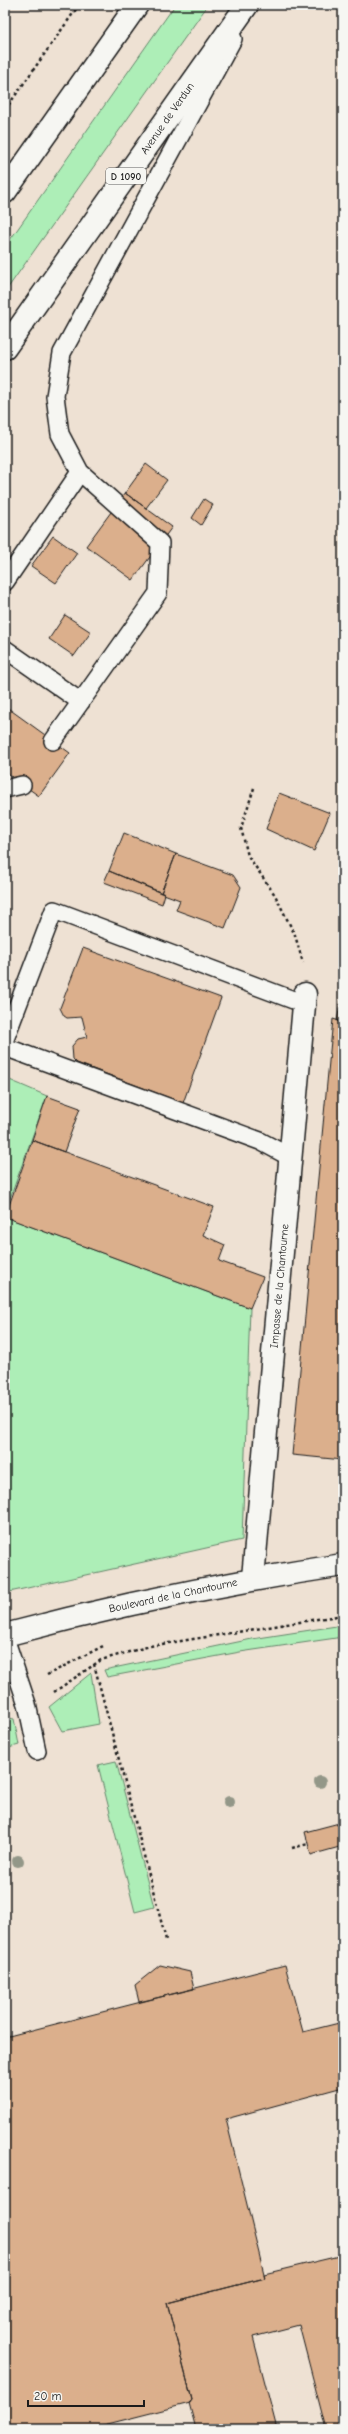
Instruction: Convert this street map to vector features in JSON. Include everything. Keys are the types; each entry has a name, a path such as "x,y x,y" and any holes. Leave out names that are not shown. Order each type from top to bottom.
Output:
{"street":[{"path":"5,192 138,5"},
{"name":"Avenue de Verdun","path":"5,348 247,5"},
{"name":"Impasse de la Chantourne","path":"253,1578 305,999"},
{"name":"Boulevard de la Chantourne","path":"5,1636 130,1603 253,1578 343,1565"}],"lane":[{"path":"53,741 158,593 160,543 80,472 60,434 55,396 62,353 252,5"},
{"path":"5,582 80,472"},
{"path":"5,649 81,702"},
{"path":"5,789 22,785"},
{"path":"5,1039 54,910 305,999"},
{"path":"5,1047 260,1141 290,1156"},
{"path":"5,1636 27,1704 37,1751"}],"path":[{"path":"5,110 79,5"},
{"path":"254,788 242,828 248,856 275,895 295,935 304,969 305,999"},
{"path":"27,1704 44,1699 94,1664 150,1646 343,1615"},
{"path":"94,1664 166,1940"},
{"path":"292,1848 308,1844"}],"green space":[{"path":"175,5 208,5 5,292 5,247"},
{"path":"5,1078 47,1096 5,1212"},
{"path":"5,1217 250,1308 242,1540 5,1593"},
{"path":"343,1625 343,1637 240,1652 107,1677 104,1670 252,1639"},
{"path":"91,1673 99,1724 62,1731 49,1707"},
{"path":"5,1717 14,1719 19,1745 5,1749"},
{"path":"116,1761 154,1907 135,1912 98,1765"}],"building":[{"path":"146,464 167,480 146,508 125,493"},
{"path":"125,493 172,527 133,580 86,546"},
{"path":"204,499 213,505 201,525 192,518"},
{"path":"53,536 77,553 56,583 31,566"},
{"path":"65,615 91,632 74,656 49,639"},
{"path":"5,706 70,753 39,796 5,772"},
{"path":"279,793 330,813 314,851 266,829"},
{"path":"124,833 176,854 161,893 109,871"},
{"path":"176,854 233,875 241,887 225,928 176,910 180,900 161,893"},
{"path":"109,871 165,894 162,904 104,882"},
{"path":"83,948 221,998 183,1103 77,1063 73,1059 72,1046 78,1039 87,1037 82,1017 67,1018 64,1016 60,1008"},
{"path":"341,1000 343,1000 343,1022 337,1021"},
{"path":"333,1019 343,1022 343,1460 292,1455"},
{"path":"47,1096 80,1108 64,1152 32,1140"},
{"path":"32,1140 214,1207 203,1235 225,1245 219,1261 263,1277 250,1308 5,1217"},
{"path":"343,1822 343,1846 311,1855 305,1832"},
{"path":"160,1965 190,1972 194,1989 139,2002 135,1985"},
{"path":"285,1965 303,2032 343,2022 343,2087 226,2119 265,2278 167,2303 192,2400 190,2403 88,2429 5,2429 5,2037"},
{"path":"343,2255 343,2429 326,2429 299,2325 253,2337 277,2429 196,2429 189,2403 192,2400 167,2303 265,2278 264,2274"}]}
